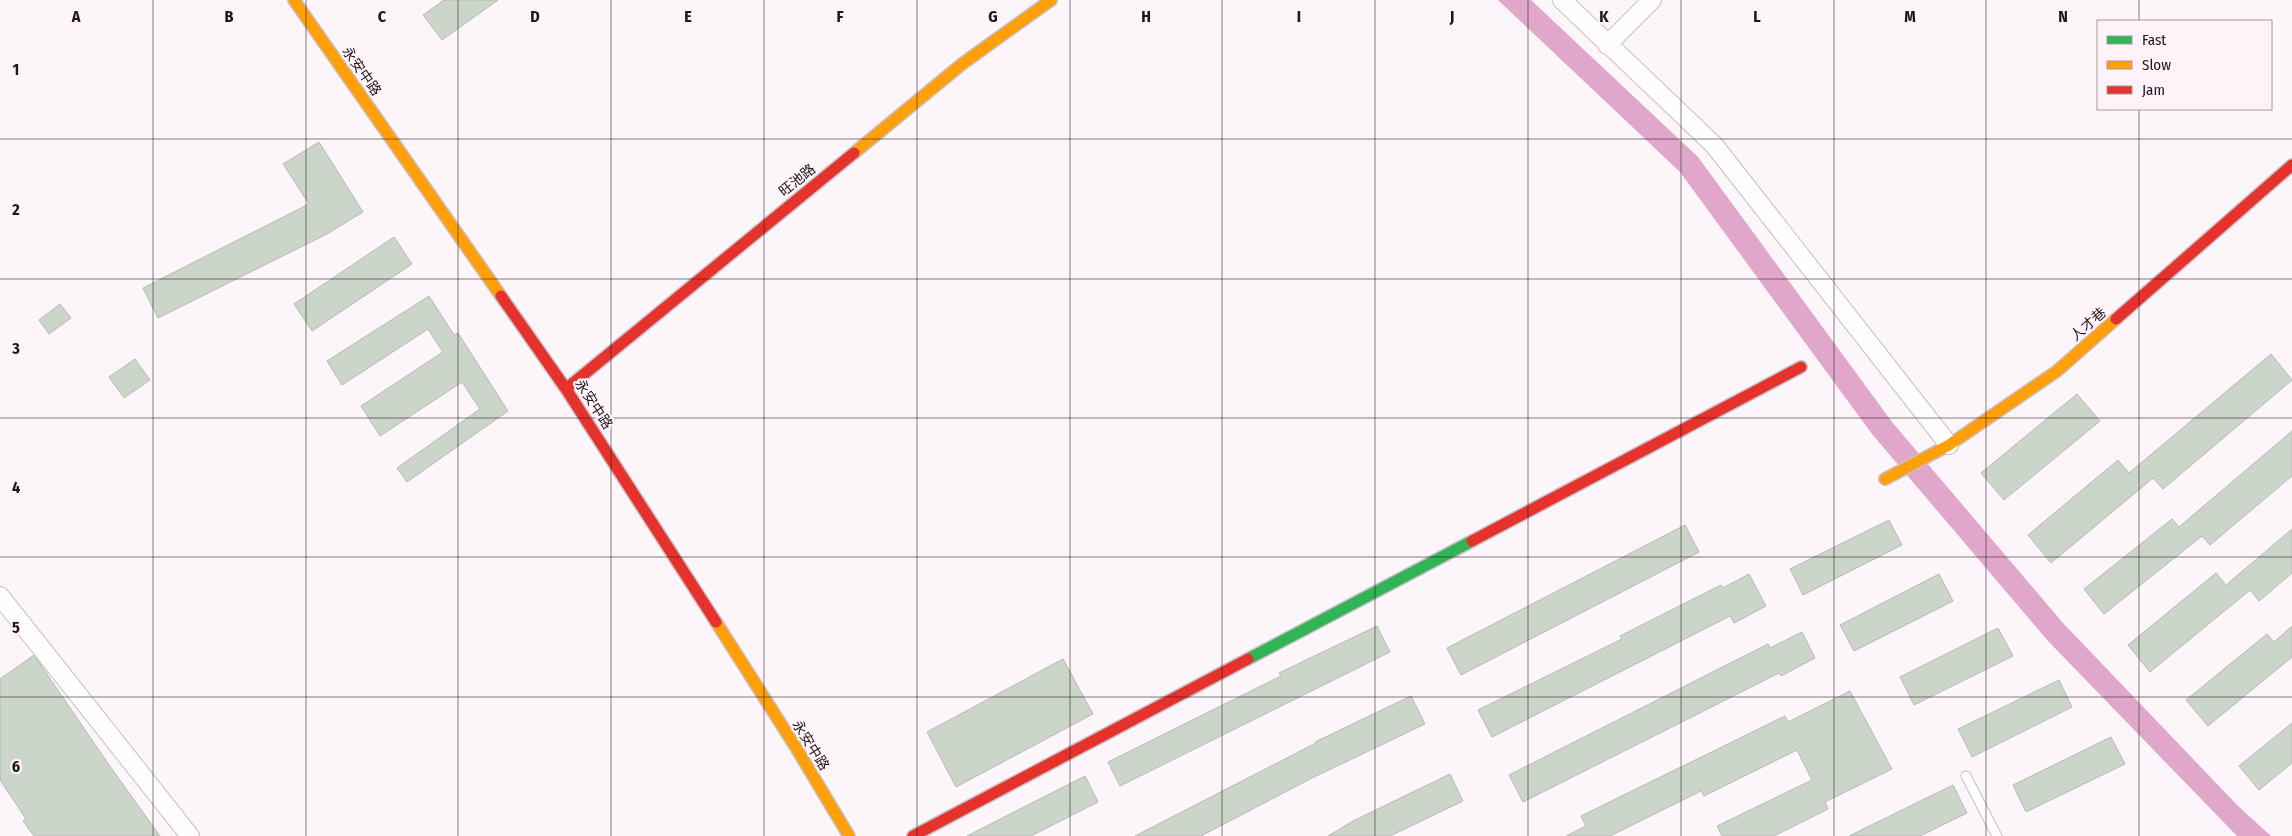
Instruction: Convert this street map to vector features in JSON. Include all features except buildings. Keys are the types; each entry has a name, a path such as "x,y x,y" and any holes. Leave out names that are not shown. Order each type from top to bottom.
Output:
{"street":[{"name":"永安中路","path":"294,0 566,388 795,746 849,836"},
{"name":"旺池路","path":"566,388 962,64 1051,0"},
{"path":"1562,0 1714,145 1944,447"},
{"path":"1607,45 1652,0"},
{"name":"人才巷","path":"1888,477 1944,447 2057,371 2292,165"},
{"path":"913,836 1801,367"},
{"path":"0,596 190,836"}],"lane":[{"path":"1966,776 1997,836"}],"shaded area":[{"path":"1498,0 1531,0 1698,157 1892,422 2063,623 2239,807 2271,836 2237,836 2048,641 1872,434 1680,172"}],"traffic: fast":[{"path":"1248,659 1472,541"}],"traffic: slow":[{"path":"294,0 501,296"},
{"path":"854,153 962,64 1051,0"},
{"path":"1885,479 1949,445 2057,371 2116,319"},
{"path":"716,622 795,746 849,836"}],"traffic: jam":[{"path":"566,389 854,153"},
{"path":"2116,319 2292,165"},
{"path":"501,296 566,389 716,622"},
{"path":"1472,541 1801,367"},
{"path":"913,836 1248,659"}]}
